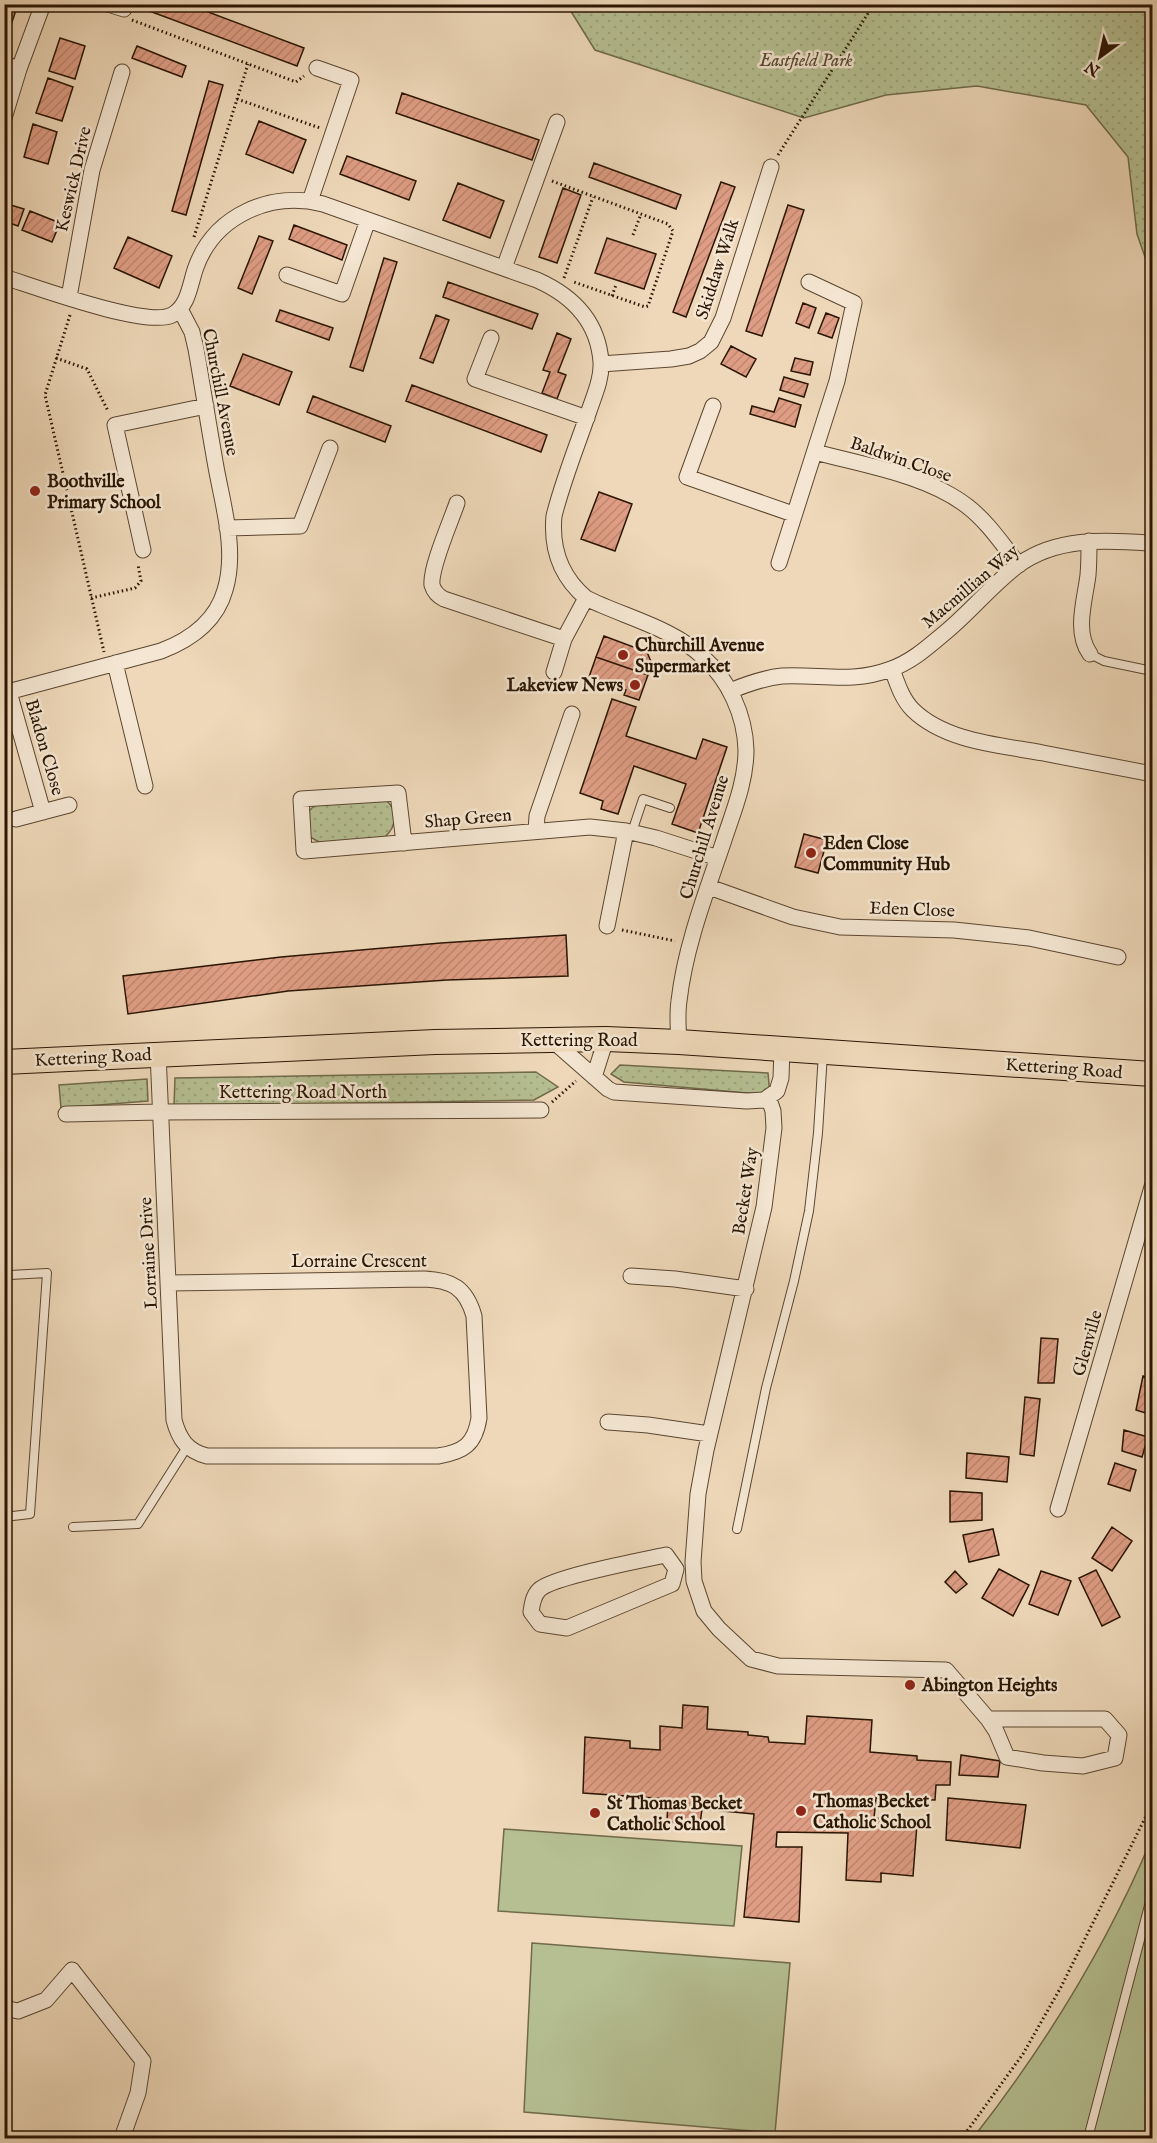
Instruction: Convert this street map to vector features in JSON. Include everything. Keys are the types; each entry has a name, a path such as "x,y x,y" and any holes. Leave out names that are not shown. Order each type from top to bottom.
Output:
{"main road":[{"name":"Kettering Road","path":"4,1062 158,1053 606,1039 1152,1074"}],"street":[{"path":"4,118 12,66 43,4"},
{"path":"108,4 124,9"},
{"path":"310,201 351,80 317,68"},
{"name":"Keswick Drive","path":"72,298 92,170 122,72"},
{"path":"504,268 557,122"},
{"name":"Skiddaw Walk","path":"601,364 689,356 711,342 723,318 771,166"},
{"name":"Churchill Avenue","path":"7,693 176,645 190,638 211,618 219,605 228,575 227,528 192,332 180,309 189,292 204,251 220,231 242,213 270,202 310,201 504,268 554,288 581,310 596,337 601,364 598,384 558,499 552,532 559,562 566,577 585,598 686,644 703,656 718,672 730,691 739,710 743,728 746,749 745,769 691,944 679,999 679,1042"},
{"path":"287,275 342,294 368,220"},
{"path":"4,277 132,316 147,318 172,315 180,309"},
{"path":"779,563 837,381 854,303 810,282"},
{"path":"491,338 475,379 587,418"},
{"path":"143,550 115,425 206,406"},
{"path":"713,406 687,477 794,514"},
{"path":"227,528 300,526 330,448"},
{"name":"Baldwin Close","path":"815,452 890,472 948,494 966,505 986,523 1018,565"},
{"path":"457,502 432,576 434,590 444,599 564,639"},
{"path":"1089,541 1088,572 1081,627 1085,647 1090,654"},
{"name":"Macmillian Way","path":"730,691 759,679 784,676 837,679 860,677 892,669 921,653 966,615 1018,565 1057,548 1089,541 1149,543"},
{"path":"554,672 564,639 585,598"},
{"path":"111,664 145,786"},
{"path":"892,669 910,708 944,729 979,741 1152,774"},
{"name":"Bladon Close","path":"7,693 43,812"},
{"name":"Shap Green","path":"536,831 537,816 572,714"},
{"name":"Shap Green","path":"404,843 398,793 300,799 304,851 490,837 590,827 656,837 718,858"},
{"name":"Bladon Close","path":"16,819 69,805"},
{"path":"607,926 629,832"},
{"name":"Eden Close","path":"709,887 793,917 840,927 954,930 1029,938 1118,957"},
{"path":"551,1039 608,1089 619,1093 747,1101 769,1099 777,1091 780,1086 782,1049"},
{"path":"596,1078 606,1039"},
{"name":"Lorraine Drive","path":"158,1053 174,1420 178,1435 187,1447"},
{"name":"Becket Way","path":"769,1099 774,1120 764,1207 709,1434 698,1494 693,1562 694,1581 704,1611 719,1629 751,1659 778,1666 946,1670 988,1719 1008,1757 1083,1766 1115,1758 1119,1735 1105,1719 988,1719"},
{"name":"Kettering Road North","path":"66,1114 541,1110"},
{"name":"Glenville","path":"1058,1509 1152,1187"},
{"path":"631,1276 697,1281 746,1288"},
{"name":"Lorraine Crescent","path":"169,1282 442,1280 454,1285 464,1294 474,1316 479,1418 471,1442 451,1454 438,1456 207,1456 197,1454 187,1447"},
{"path":"608,1422 709,1434"},
{"path":"666,1555 676,1569 672,1584 567,1628 540,1624 531,1612 533,1600 539,1590 557,1581 666,1555"},
{"path":"676,1569 693,1562"},
{"path":"4,2008 18,2011 46,2000 72,1970 143,2061 138,2093 122,2139"}],"lane":[{"path":"1090,654 1104,661 1152,671"},
{"path":"629,832 643,799 670,808"},
{"path":"737,1529 764,1400 809,1211 818,1133 823,1052"},
{"path":"4,1278 10,1275 47,1273 30,1514 4,1517"},
{"path":"4,1378 7,1386 4,1430"},
{"path":"73,1527 138,1524 187,1447"},
{"path":"1088,2139 1152,1893"}],"path":[{"path":"771,166 874,4"},
{"path":"124,9 133,22 296,82 317,68"},
{"path":"197,266 194,235 248,64"},
{"path":"237,99 332,133"},
{"path":"538,176 593,196 668,224 673,231 648,306 641,307 564,278 593,196"},
{"path":"633,235 641,214"},
{"path":"612,296 616,285"},
{"path":"72,298 45,395 92,598 111,664"},
{"path":"56,358 87,369 115,425"},
{"path":"92,598 135,588 141,580 137,561 143,550"},
{"path":"607,926 691,944"},
{"path":"541,1110 578,1079 596,1078"},
{"path":"962,2139 1023,2054 1061,1987 1152,1804"}],"green space":[{"name":"Eastfield Park","path":"567,5 1152,5 1152,277 1137,234 1128,157 1086,105 977,86 886,95 804,118 595,50"},
{"path":"386,800 393,809 394,823 385,837 321,843 310,837 308,812 317,803"},
{"path":"620,1065 768,1073 770,1095 624,1082 611,1074"},
{"path":"536,1072 558,1087 534,1100 174,1106 175,1078"},
{"path":"147,1079 148,1101 61,1108 59,1085"},
{"path":"504,1829 742,1846 734,1926 498,1911"},
{"path":"1152,1838 1152,2138 973,2138 1025,2067 1073,1994 1115,1917"},
{"path":"532,1943 790,1963 775,2133 524,2112"}],"building":[{"path":"4,4 18,4 11,25 4,23"},
{"path":"146,4 187,4 304,48 297,66 144,9"},
{"path":"60,38 85,46 75,79 49,71"},
{"path":"137,46 186,66 182,77 132,58"},
{"path":"48,78 73,87 62,121 36,113"},
{"path":"209,81 223,85 186,215 172,211"},
{"path":"402,93 539,140 532,160 396,113"},
{"path":"259,121 306,140 293,173 246,154"},
{"path":"33,124 57,132 48,164 24,157"},
{"path":"347,156 416,181 409,200 340,174"},
{"path":"594,163 681,195 676,209 589,177"},
{"path":"721,182 735,187 686,317 673,312"},
{"path":"458,183 504,201 490,238 443,220"},
{"path":"563,188 581,195 557,263 539,257"},
{"path":"4,203 24,209 18,226 4,221"},
{"path":"788,205 804,210 762,336 746,331"},
{"path":"30,211 60,223 52,242 22,230"},
{"path":"294,225 347,245 342,260 289,239"},
{"path":"259,236 273,241 252,294 238,288"},
{"path":"128,237 172,256 159,288 114,268"},
{"path":"607,238 656,254 644,289 595,273"},
{"path":"384,258 397,262 363,371 350,367"},
{"path":"448,282 538,314 532,329 443,297"},
{"path":"803,303 816,308 809,328 796,323"},
{"path":"280,310 333,328 329,340 276,321"},
{"path":"826,313 839,318 832,338 818,333"},
{"path":"436,315 449,320 433,363 420,358"},
{"path":"557,333 571,339 558,372 566,375 557,399 542,393 550,372 543,370"},
{"path":"731,346 756,359 746,377 721,364"},
{"path":"243,354 292,372 279,405 230,386"},
{"path":"795,358 813,362 810,375 791,371"},
{"path":"784,377 808,384 804,397 780,390"},
{"path":"412,385 547,435 541,452 406,401"},
{"path":"313,396 391,426 385,442 307,412"},
{"path":"779,398 801,405 795,427 750,414 752,406 774,412"},
{"path":"599,492 632,504 615,551 581,539"},
{"name":"Churchill Avenue Supermarket","path":"604,636 647,652 652,664 648,675 596,657"},
{"path":"596,657 648,675 639,700 624,695 626,690 589,677"},
{"path":"612,699 636,707 626,736 696,759 703,739 727,747 698,833 672,824 686,784 634,766 618,814 601,809 603,801 580,793"},
{"name":"Eden Close Community Hub","path":"804,834 827,840 818,873 795,867"},
{"path":"566,935 568,976 447,980 288,991 128,1014 123,976 281,957"},
{"path":"1041,1338 1058,1339 1054,1383 1038,1383"},
{"path":"1143,1376 1152,1379 1152,1415 1136,1410"},
{"path":"1025,1397 1040,1399 1034,1456 1020,1454"},
{"path":"1124,1430 1148,1437 1142,1457 1122,1451"},
{"path":"967,1453 1009,1457 1007,1482 966,1478"},
{"path":"1115,1463 1136,1470 1130,1491 1108,1484"},
{"path":"950,1491 982,1493 982,1520 950,1522"},
{"path":"1112,1527 1132,1541 1112,1571 1092,1558"},
{"path":"993,1529 999,1555 969,1562 963,1535"},
{"path":"999,1569 1029,1585 1013,1616 982,1598"},
{"path":"1096,1570 1120,1617 1102,1626 1079,1578"},
{"path":"955,1571 967,1584 956,1593 945,1582"},
{"path":"1041,1571 1071,1581 1058,1615 1029,1604"},
{"name":"Thomas Becket Catholic School","path":"683,1705 708,1707 707,1729 748,1732 748,1735 768,1737 769,1742 805,1744 807,1716 872,1720 870,1752 917,1756 917,1760 951,1762 950,1785 936,1785 935,1800 876,1798 874,1818 884,1819 884,1823 917,1824 913,1876 881,1873 881,1882 846,1880 848,1833 777,1832 776,1847 802,1847 799,1922 744,1917 754,1814 702,1809 700,1824 667,1822 668,1799 583,1793 585,1737 630,1741 630,1748 660,1750 660,1726 682,1728"},
{"path":"961,1755 1000,1761 998,1777 959,1775"},
{"path":"948,1798 1026,1805 1020,1848 946,1840"}],"place":[{"name":"Boothville Primary School","path":"35,491"},
{"name":"Churchill Avenue Supermarket","path":"623,655"},
{"name":"Lakeview News","path":"635,685"},
{"name":"Eden Close Community Hub","path":"811,853"},
{"name":"Abington Heights","path":"910,1685"},
{"name":"Thomas Becket Catholic School","path":"801,1811"},
{"name":"St Thomas Becket Catholic School","path":"595,1813"}]}
